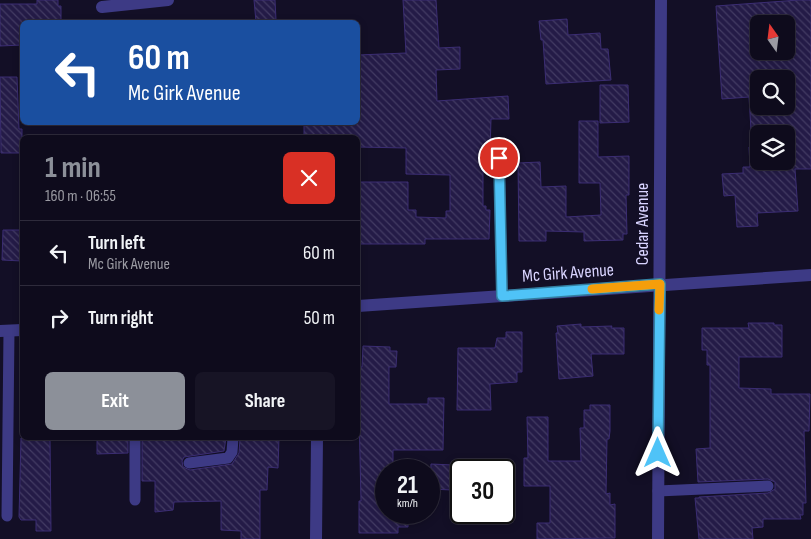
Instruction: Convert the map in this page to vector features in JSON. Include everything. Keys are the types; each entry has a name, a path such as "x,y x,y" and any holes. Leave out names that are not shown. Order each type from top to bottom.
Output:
{"street":[{"path":"102,7 168,0"},
{"name":"Cedar Avenue","path":"658,539 660,0"},
{"name":"Mc Girk Avenue","path":"360,306 811,275"},
{"path":"4,331 20,330"},
{"path":"316,539 317,440"}],"lane":[{"path":"499,158 502,296"},
{"path":"4,331 7,516"},
{"path":"135,440 135,500"},
{"path":"189,463 228,458 232,452 233,440"},
{"path":"658,491 768,486"}],"building":[{"path":"37,0 58,0 58,6 61,6 61,20 20,20 20,45 0,46 0,4 37,4"},
{"path":"254,0 275,0 276,20 256,20"},
{"path":"403,0 436,0 439,48 460,47 460,69 436,70 437,101 508,96 509,119 491,119 490,151 483,151 483,206 486,206 486,210 490,210 489,239 425,239 425,244 360,244 360,182 408,182 408,210 416,210 416,217 446,218 446,211 450,211 450,175 406,174 406,148 360,147 360,135 304,135 304,125 360,125 360,55 406,53"},
{"path":"811,0 811,169 795,169 795,125 751,125 750,115 795,115 795,70 750,70 750,113 749,97 722,99 716,6"},
{"path":"567,19 568,35 600,33 601,49 608,49 611,80 546,84 543,40 541,40 539,21"},
{"path":"0,77 17,77 19,129 22,129 20,153 1,153"},
{"path":"600,85 628,85 629,122 600,123"},
{"path":"579,121 598,121 598,157 629,156 629,195 626,195 627,234 623,234 623,240 584,241 584,232 546,231 546,241 519,241 518,163 540,162 541,187 566,186 566,217 601,215 600,183 579,183"},
{"path":"743,167 750,167 750,170 795,169 798,211 757,213 758,226 737,227 735,195 724,196 722,174 743,173"},
{"path":"3,230 20,230 20,261 2,260"},
{"path":"748,323 774,323 774,325 782,325 782,357 739,357 739,388 771,389 771,394 810,394 809,431 804,431 806,503 803,503 801,519 763,519 763,527 752,528 753,539 699,539 695,498 768,493 775,489 775,482 768,479 698,482 696,449 710,448 710,365 707,365 707,350 702,350 702,328 749,328"},
{"path":"581,324 581,327 612,326 611,328 624,328 624,354 591,354 593,376 559,379 557,326"},
{"path":"506,332 522,332 522,372 517,372 517,382 490,384 491,410 457,410 458,348 495,348 497,338 506,338"},
{"path":"363,346 390,347 390,351 397,351 396,367 389,367 389,404 428,404 428,398 444,398 443,450 393,450 393,459 375,459 375,524 408,524 408,527 398,527 398,533 359,533 359,501 361,501 360,367 362,367"},
{"path":"590,405 610,405 606,494 610,493 610,505 615,504 615,538 537,539 537,523 550,523 550,486 524,486 524,458 528,458 527,417 548,417 548,461 581,461 580,428 584,428 584,410 590,410"},
{"path":"21,440 50,440 51,531 36,531 36,520 21,520 19,517"},
{"path":"97,440 128,440 128,453 97,454"},
{"path":"142,440 226,440 224,451 184,457 182,461 183,467 190,470 232,464 239,453 240,440 279,440 278,468 268,467 267,490 260,490 260,539 241,539 241,531 221,530 221,501 174,502 173,510 155,512 155,481 142,481"},
{"path":"440,464 450,465 450,490 440,489"}],"slow traffic":[{"path":"592,289 660,284 659,310"}],"route":[{"path":"499,158 502,296 660,284 658,453"}]}
